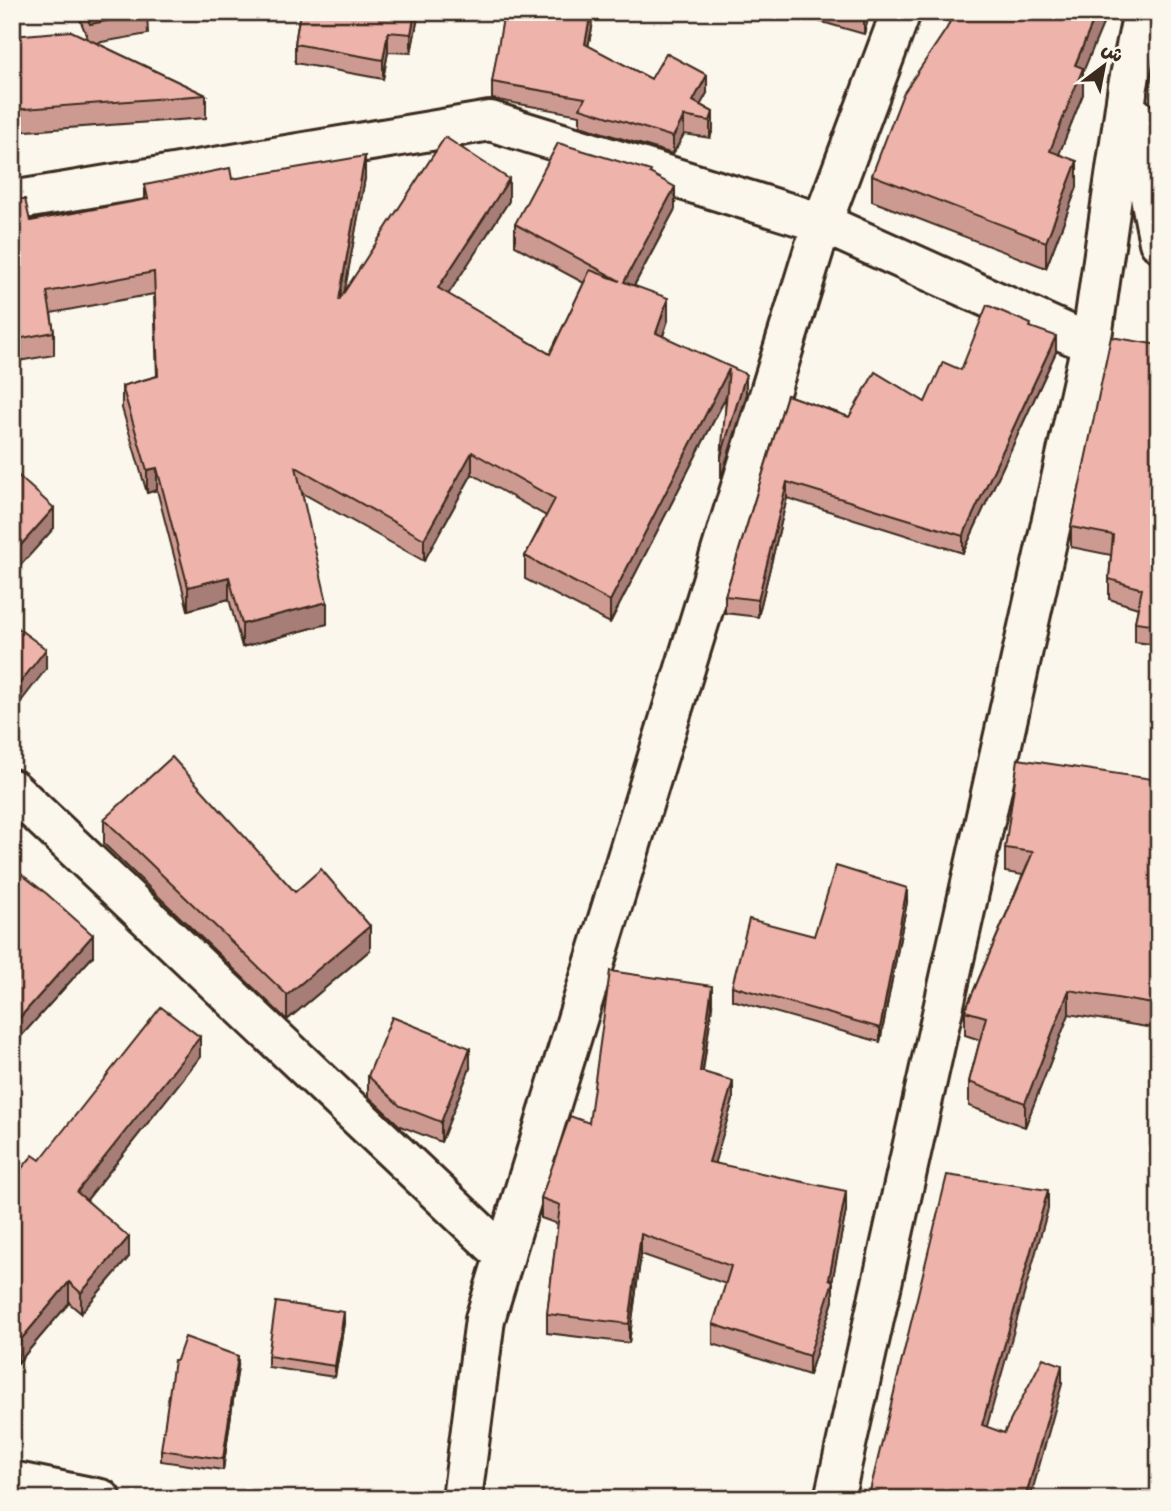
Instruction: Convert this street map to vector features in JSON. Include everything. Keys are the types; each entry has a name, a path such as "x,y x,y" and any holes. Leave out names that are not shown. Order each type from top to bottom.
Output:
{"street":[{"path":"463,1499 485,1319 822,223 901,12"},
{"path":"834,1499 1090,344 1128,86 1143,12"},
{"path":"1128,86 1159,242"},
{"path":"12,201 490,121 822,223 1090,344"},
{"path":"12,789 505,1256"},
{"path":"17,1477 101,1499"}],"building":[{"path":"85,12 147,12 148,13 90,24"},
{"path":"300,12 415,12 411,34 388,32 383,60 295,44"},
{"path":"504,12 591,12 585,44 651,79 666,53 707,75 693,101 713,112 710,121 684,116 673,137 580,108 585,98 492,82"},
{"path":"954,12 1097,12 1075,65 1083,68 1050,151 1077,161 1046,242 872,175 903,94 947,28"},
{"path":"71,31 206,95 12,110 12,36"},
{"path":"12,130 17,156 12,157"},
{"path":"445,137 509,179 438,288 550,354 590,270 620,281 515,224 558,143 651,171 650,173 675,187 624,282 668,298 656,333 746,374 721,456 729,369 610,601 525,556 555,499 472,452 424,539 296,467 327,602 242,624 229,577 188,587 157,468 147,470 122,386 158,376 154,272 47,292 54,332 12,340 12,199 25,199 30,221 148,199 145,185 230,168 232,179 365,156 339,300"},
{"path":"987,305 1031,324 1030,327 1056,336 963,536 787,482 758,600 725,596 787,395 849,417 875,372 925,402 943,362 961,370"},
{"path":"1111,337 1159,345 1159,625 1135,622 1142,589 1109,579 1113,535 1071,527"},
{"path":"12,470 54,508 12,555"},
{"path":"12,624 46,649 12,693"},
{"path":"172,757 295,892 321,869 370,926 287,995 104,819"},
{"path":"1018,759 1159,780 1159,1005 1069,990 1025,1103 969,1082 986,1017 965,1011 1033,852 1005,848"},
{"path":"836,866 907,888 880,1028 732,986 749,919 814,936"},
{"path":"12,867 93,935 15,1023 12,1020"},
{"path":"610,971 712,986 700,1071 733,1081 709,1162 846,1191 829,1279 833,1281 809,1356 713,1324 731,1266 641,1234 629,1324 547,1314 560,1205 541,1198 570,1116 589,1123"},
{"path":"161,1007 200,1037 77,1192 129,1237 81,1293 69,1282 18,1343 12,1338 12,1173 16,1175 33,1155 40,1160"},
{"path":"392,1017 470,1048 441,1122 400,1106 368,1076"},
{"path":"947,1175 1048,1190 982,1425 1004,1433 1043,1358 1062,1365 1025,1499 868,1499"},
{"path":"276,1302 344,1312 335,1366 268,1356"},
{"path":"185,1337 238,1356 223,1459 161,1450 174,1360 177,1360"}]}
